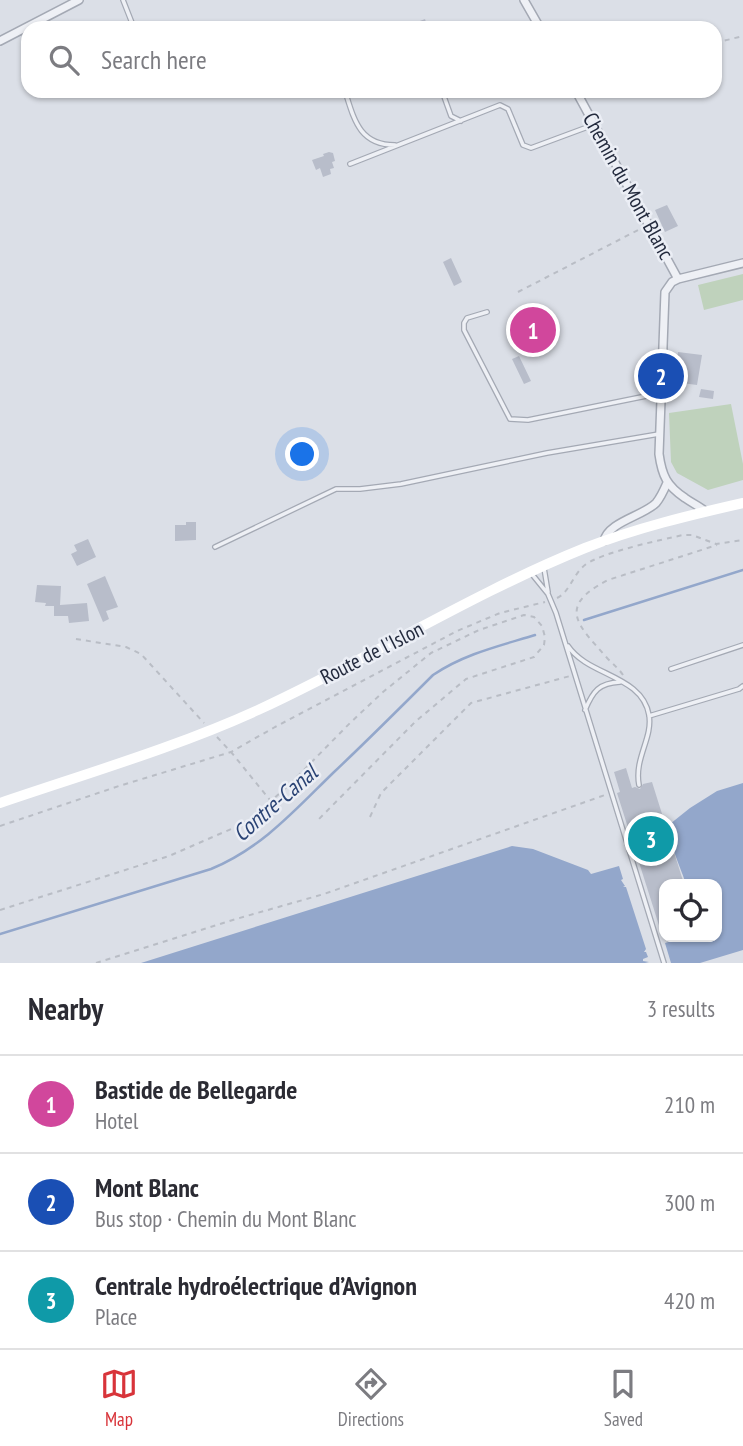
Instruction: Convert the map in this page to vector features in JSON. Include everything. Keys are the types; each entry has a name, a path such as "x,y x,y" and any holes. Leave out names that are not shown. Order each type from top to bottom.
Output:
{"street":[{"path":"39,21 79,0"},
{"path":"524,0 536,21"},
{"path":"0,41 21,30"},
{"name":"Chemin du Mont Blanc","path":"580,98 678,279 664,292 659,454 667,483"},
{"path":"678,279 743,263"},
{"path":"604,541 611,529 656,503 667,483 705,511"},
{"name":"Route de l'Islon","path":"0,803 210,730 256,711 530,572 604,541 705,511 743,503"}],"lane":[{"path":"123,0 131,21"},
{"path":"347,98 354,118 364,135 387,145 397,145"},
{"path":"445,98 451,116 461,121"},
{"path":"350,164 500,105 508,109 523,145 531,148 594,125"},
{"path":"487,312 467,318 464,330 510,419 528,420 661,393"},
{"path":"215,547 336,489 401,484 547,453 659,434"},
{"path":"544,566 548,594 565,641 664,963"},
{"path":"530,572 548,594"},
{"path":"565,641 575,654 631,687 646,705 649,731 639,758 639,785"},
{"path":"671,669 743,645"},
{"path":"585,710 598,688 622,682"},
{"path":"649,716 743,686"}],"path":[{"path":"722,41 743,36"},
{"path":"518,292 649,224"},
{"path":"557,598 566,591 582,567 606,555 683,535 722,544"},
{"path":"622,682 624,677 621,671 579,626 576,611 579,602 594,587 608,580 722,544 743,540"},
{"path":"0,826 232,752 457,631 500,613 547,602"},
{"path":"0,910 169,856 253,818 358,715 431,653 479,630 524,615 534,617 542,626 545,637 544,645 534,657 466,679 415,722 318,820"},
{"path":"76,639 126,647 141,654 232,752 271,801"},
{"path":"370,817 381,793 471,704 575,674"},
{"path":"96,963 324,894 612,793"}],"green space":[{"path":"743,274 743,300 704,310 698,285"},
{"path":"731,404 743,464 743,480 708,490 677,473 671,462 669,413"}],"water":[{"path":"743,783 743,950 700,963 671,963 665,943 722,942 722,879 684,879 672,846 670,831 670,824 717,791"},
{"path":"512,846 533,849 588,870 591,874 619,866 623,879 621,880 625,886 623,887 626,887 646,949 644,952 648,957 643,961 649,962 141,963"}],"building":[{"path":"329,152 333,153 334,168 330,169 331,174 323,177 320,168 316,170 312,160"},
{"path":"667,205 678,226 665,232 655,210"},
{"path":"451,258 462,282 454,286 443,262"},
{"path":"526,310 529,316 533,314 540,328 544,326 551,340 521,354 513,341 524,329 518,314"},
{"path":"678,352 702,355 697,385 674,382"},
{"path":"519,356 531,381 524,384 512,359"},
{"path":"701,389 714,391 713,399 699,397"},
{"path":"186,522 196,522 196,540 175,541 175,525 186,525"},
{"path":"88,539 96,557 77,566 71,554 77,551 74,545"},
{"path":"105,576 118,607 106,611 109,619 103,622 87,584"},
{"path":"37,585 61,586 60,605 87,603 89,621 69,623 68,616 54,616 54,606 35,602"},
{"path":"626,768 632,788 640,789 643,784 652,782 682,879 659,879 659,925 617,793 620,792 614,772"}],"waterway":[{"name":"Contre-Canal","path":"584,620 743,570"},
{"name":"Contre-Canal","path":"0,934 211,869 229,860 262,839 291,814 433,675 469,656 535,635"}],"place":[{"name":"Bastide de Bellegarde","path":"533,330"},
{"name":"Mont Blanc","path":"661,376"},
{"name":"Centrale hydroélectrique d’Avignon","path":"651,839"}]}
